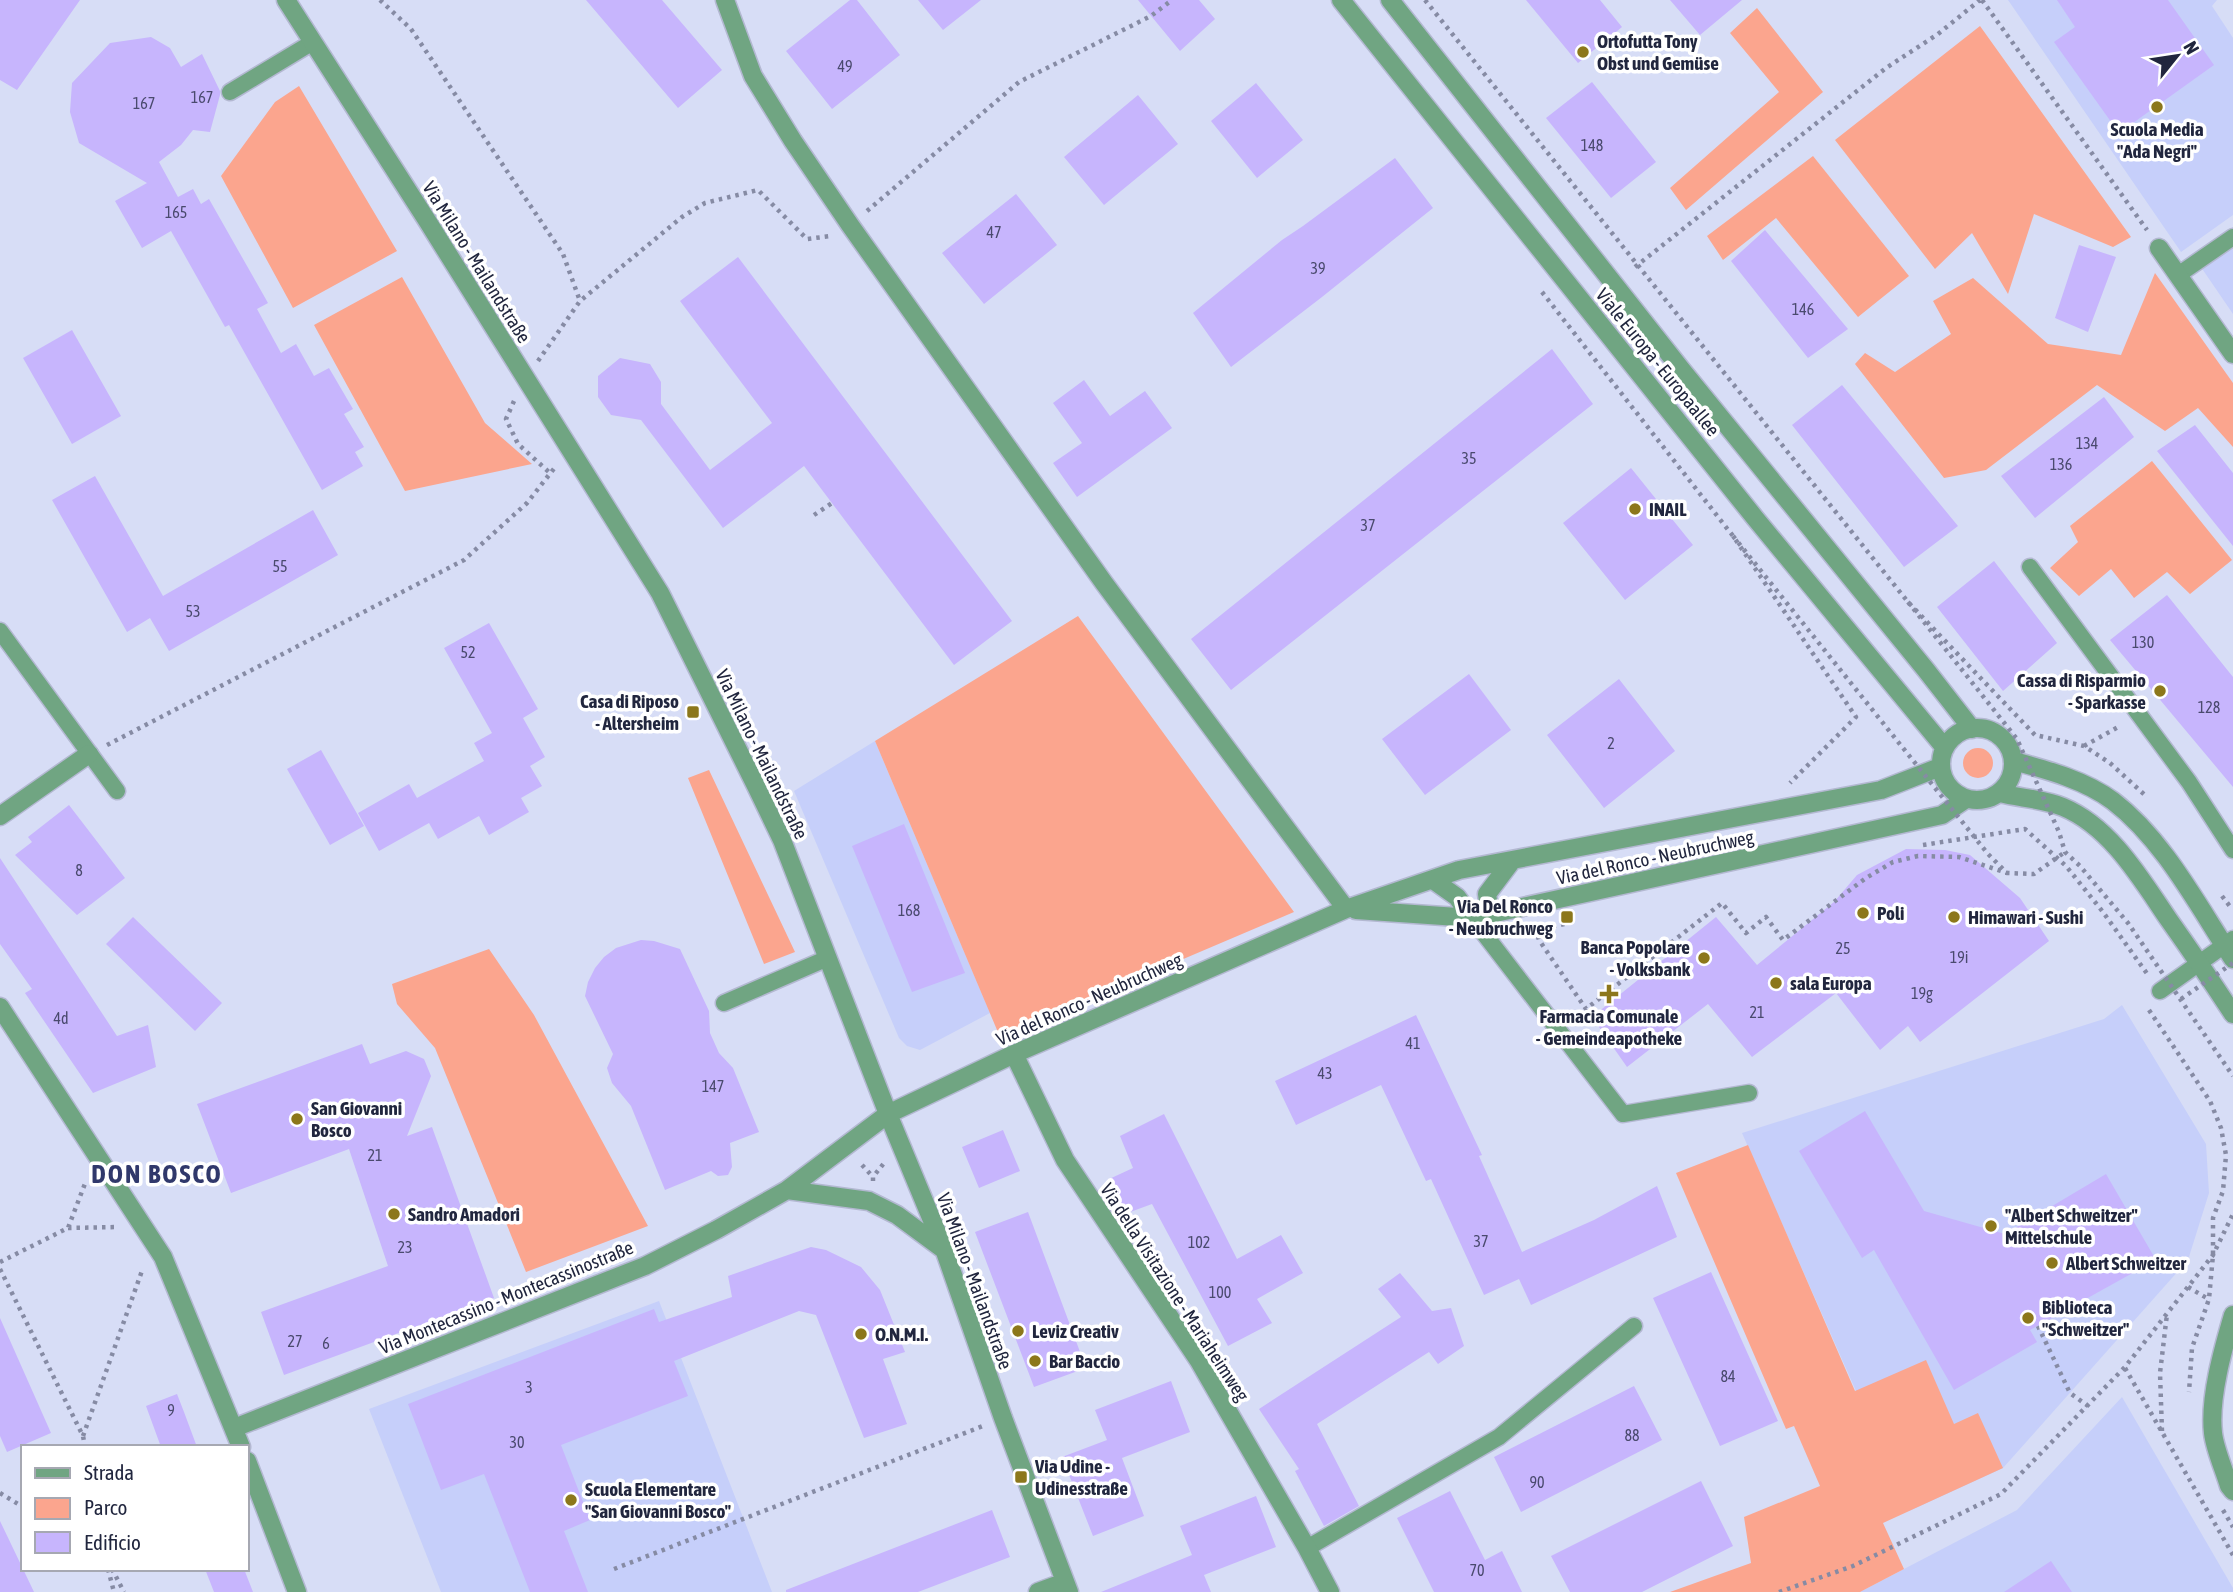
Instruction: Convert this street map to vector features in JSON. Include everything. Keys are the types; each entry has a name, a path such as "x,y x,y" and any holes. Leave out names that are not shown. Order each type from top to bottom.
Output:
{"street":[{"name":"Via Milano - Mailandstraße","path":"286,0 660,593 782,840 888,1114 944,1249 1003,1419 1067,1587"},
{"path":"725,0 753,76 850,225 1104,583 1346,909"},
{"name":"Viale Europa - Europaallee","path":"1341,0 1755,518 1945,748"},
{"name":"Viale Europa - Europaallee","path":"1390,0 1614,285 1972,729"},
{"path":"2159,248 2233,354"},
{"path":"1972,729 1992,731 2007,744 2014,761 2011,778 2000,793 1983,800 1966,799 1948,787 1940,766 1945,748 1957,735 1972,729"},
{"path":"0,816 89,754"},
{"path":"2014,761 2078,781 2113,801 2141,828 2172,866 2231,951"},
{"name":"Via del Ronco - Neubruchweg","path":"888,1114 1014,1054 1346,909 1459,870 1881,790 1940,766"},
{"path":"2000,793 2064,808 2102,833 2137,874 2233,1014"},
{"name":"Via del Ronco - Neubruchweg","path":"1346,909 1472,918 1942,815 1966,799"},
{"path":"1490,914 1487,894 1511,862"},
{"path":"1433,880 1457,897 1472,918"},
{"path":"0,1007 163,1257 240,1445"},
{"name":"Via della Visitazione - Mariaheimweg","path":"1014,1054 1065,1160 1199,1361 1330,1592"},
{"name":"Via Montecassino - Montecassinostraße","path":"234,1428 645,1266 787,1190 888,1114"},
{"path":"787,1190 869,1202 897,1214 944,1249"},
{"path":"2233,1316 2222,1353 2213,1433 2229,1486 2233,1491"},
{"path":"248,1464 296,1592"},
{"path":"1038,1592 1067,1587"}],"lane":[{"path":"230,92 313,42"},
{"path":"2178,275 2233,237"},
{"path":"2030,567 2189,782 2233,850"},
{"path":"0,631 117,791"},
{"path":"1472,918 1623,1114 1749,1093"},
{"path":"2160,991 2199,962 2231,951"},
{"path":"724,1003 828,958"},
{"path":"1307,1548 1499,1437 1634,1326"}],"path":[{"path":"380,0 411,29 563,254 580,301"},
{"path":"1424,0 2017,739 2059,832 2065,852 2128,923 2233,1076"},
{"path":"1614,285 1886,68 1938,34 1981,0 2159,248"},
{"path":"1567,324 1588,307"},
{"path":"526,379 506,419 518,444 550,473"},
{"path":"89,754 464,560 527,503 570,449"},
{"path":"814,515 832,503"},
{"path":"1786,787 1856,717 1734,536 1988,854 2007,873"},
{"path":"1908,602 2035,735 2084,746 2110,763 2143,792 2151,803"},
{"path":"2084,746 2140,715"},
{"path":"1912,846 2025,829 2066,866 2160,991"},
{"path":"1529,906 1539,940 1586,1009 1721,903 1746,933 1766,917 1783,940 1866,878 1893,862 1918,856 1959,857 2007,873 2034,874 2065,852"},
{"path":"2216,887 2232,909"},
{"path":"1536,930 1577,921"},
{"path":"2181,999 2231,951"},
{"path":"2144,1003 2210,1101 2221,1128 2226,1155 2222,1191 2213,1218 2213,1255"},
{"path":"68,1228 96,1154"},
{"path":"872,1189 873,1177 884,1163"},
{"path":"862,1165 873,1177"},
{"path":"1779,1592 1853,1566 2001,1494 2125,1367 2213,1255 2233,1214"},
{"path":"0,1262 68,1228 148,1234 83,1436"},
{"path":"0,1269 83,1436 85,1445"},
{"path":"2188,1287 2233,1316"},
{"path":"2162,1431 2160,1373 2167,1313"},
{"path":"2038,1326 2070,1393 2088,1406"},
{"path":"2125,1367 2233,1555"},
{"path":"614,1569 1003,1419"},
{"path":"0,1493 21,1506"},
{"path":"110,1571 114,1592"},
{"path":"111,1571 124,1592"}],"shaded area":[{"name":"Scuola Media \"Ada Negri\"","path":"2008,0 2217,0 2212,6 2233,38 2233,215 2181,252"},
{"path":"2233,227 2233,314 2192,254"},
{"path":"875,741 990,1013 920,1050 907,1046 899,1038 794,791"},
{"name":"\"Albert Schweitzer\" Mittelschule","path":"2122,1005 2206,1144 2209,1193 2188,1260 2003,1468 1909,1511 1742,1133 2104,1019"},
{"name":"Scuola Elementare \"San Giovanni Bosco\"","path":"659,1301 772,1592 441,1592 369,1409"},
{"path":"2122,1397 2233,1592 1860,1592 2017,1510"}],"green space":[{"path":"1757,8 1823,92 1686,210 1670,188 1779,92 1730,33"},
{"path":"1980,26 2131,237 2113,247 2034,214 2008,294 1972,233 1935,269 1835,140"},
{"path":"299,86 397,251 293,308 221,176 275,102"},
{"path":"1813,156 1909,276 1858,317 1776,218 1723,260 1707,236"},
{"path":"2155,273 2233,383 2233,447 2198,408 2165,431 2097,385 1986,470 1944,478 1855,364 1865,353 1895,372 1951,334 1933,301 1973,278 2048,344 2121,355"},
{"path":"402,277 485,423 532,464 405,491 314,325"},
{"path":"2152,461 2232,560 2190,594 2167,572 2134,598 2111,569 2079,596 2050,568 2078,542 2070,526"},
{"path":"1078,616 1294,912 1000,1037 875,741"},
{"path":"1978,748 1989,752 1993,763 1989,774 1978,778 1967,774 1963,763 1967,752"},
{"path":"709,770 795,952 764,964 688,778"},
{"path":"489,949 534,1015 648,1226 526,1272 435,1048 397,1004 392,984"},
{"path":"1748,1145 1855,1391 1926,1360 1954,1424 1978,1413 2003,1468 1883,1523 1904,1569 1860,1592 1670,1592 1751,1563 1744,1517 1820,1486 1794,1426 1786,1429 1676,1173"}],"building":[{"path":"0,0 80,0 17,90 0,80"},
{"path":"586,0 662,0 722,70 678,108"},
{"path":"850,0 857,0 900,55 832,109 786,51"},
{"path":"918,0 981,0 943,30"},
{"path":"1138,0 1199,0 1215,19 1180,51"},
{"path":"1526,0 1600,0 1622,27 1578,63"},
{"path":"1670,0 1742,0 1700,35"},
{"path":"2057,0 2168,0 2214,65 2119,133 2054,42 2075,27"},
{"path":"151,37 170,48 181,67 202,54 220,91 210,132 193,130 181,145 159,162 178,197 193,189 201,204 209,199 268,303 257,309 281,353 296,344 314,376 329,368 353,409 344,414 364,447 355,452 363,466 322,490 229,325 225,327 171,231 142,248 115,201 147,183 79,143 70,112 72,83 110,43"},
{"path":"1592,82 1656,162 1611,198 1546,118"},
{"path":"1256,83 1303,140 1257,178 1211,121"},
{"path":"1138,95 1178,144 1104,205 1064,157"},
{"path":"1395,158 1433,208 1231,367 1193,313 1282,240"},
{"path":"1016,194 1057,245 984,304 942,253"},
{"path":"1765,230 1848,329 1808,358 1731,261"},
{"path":"2079,245 2116,257 2088,332 2055,318"},
{"path":"738,257 1012,621 954,665 804,466 723,528 641,420 611,415 598,397 598,376 620,358 650,364 661,382 661,404 710,470 772,423 680,301"},
{"path":"72,330 121,416 72,444 23,358"},
{"path":"1552,349 1593,404 1231,690 1191,639"},
{"path":"1084,380 1110,416 1145,391 1172,428 1077,497 1053,463 1082,443 1053,403"},
{"path":"1842,385 1958,526 1904,567 1792,425"},
{"path":"2104,397 2134,437 2035,518 2001,476"},
{"path":"2195,425 2233,473 2233,546 2157,451"},
{"path":"1631,468 1693,545 1625,600 1563,523"},
{"path":"95,476 163,596 313,510 338,555 169,651 150,618 127,632 52,500"},
{"path":"1994,561 2057,643 2003,691 1937,607"},
{"path":"2167,595 2233,677 2233,787 2110,640"},
{"path":"489,623 538,709 523,718 545,757 530,766 542,786 521,798 529,812 489,835 479,816 438,839 429,823 379,851 358,813 409,784 417,798 484,761 474,743 492,733 444,648"},
{"path":"1469,674 1511,730 1425,795 1382,739"},
{"path":"1619,679 1675,751 1604,808 1547,735"},
{"path":"321,750 364,826 330,845 287,769"},
{"path":"69,805 125,878 77,915 15,855 32,842 28,837"},
{"path":"904,824 965,973 912,992 852,846"},
{"path":"1906,849 1945,850 1970,855 2020,898 2049,941 1920,1042 1908,1026 1880,1050 1836,993 1752,1057 1708,1004 1627,1067 1592,1017 1716,917 1757,965 1834,902 1857,875"},
{"path":"0,858 117,1036 148,1025 156,1067 93,1093 25,993 32,989 0,944"},
{"path":"133,917 222,1003 195,1031 106,944"},
{"path":"641,940 680,949 709,1011 710,1033 719,1053 733,1068 759,1132 730,1143 732,1167 728,1175 718,1176 711,1171 665,1190 631,1106 612,1083 607,1068 613,1054 585,996 588,982 604,957 616,948"},
{"path":"1416,1015 1482,1155 1479,1156 1522,1252 1594,1220 1657,1186 1677,1237 1531,1305 1519,1279 1484,1295 1431,1179 1426,1181 1381,1085 1296,1125 1275,1081"},
{"path":"362,1044 370,1064 406,1051 424,1059 431,1076 407,1136 432,1127 494,1298 284,1375 261,1312 388,1266 349,1149 231,1193 197,1104"},
{"path":"1865,1111 1924,1211 2005,1234 2106,1174 2156,1260 2030,1330 2037,1342 1954,1390 1874,1250 1862,1258 1799,1151"},
{"path":"1164,1114 1237,1259 1281,1235 1303,1273 1257,1299 1272,1323 1228,1346 1152,1204 1122,1215 1107,1180 1133,1168 1120,1136"},
{"path":"1003,1130 1020,1171 979,1188 962,1147"},
{"path":"1028,1212 1086,1368 1034,1387 975,1232"},
{"path":"811,1247 826,1250 861,1267 880,1290 905,1352 883,1359 907,1424 864,1438 816,1315 799,1311 674,1361 688,1396 561,1445 590,1520 564,1531 588,1592 530,1592 484,1474 441,1490 408,1404 654,1309 659,1322 732,1297 728,1276"},
{"path":"1711,1272 1778,1421 1720,1446 1653,1298"},
{"path":"1400,1273 1432,1311 1451,1308 1464,1346 1438,1364 1429,1352 1317,1424 1359,1506 1324,1526 1295,1471 1299,1469 1259,1409 1401,1317 1378,1289"},
{"path":"0,1318 51,1433 7,1452 0,1436"},
{"path":"1171,1381 1190,1432 1122,1458 1144,1516 1093,1536 1062,1457 1107,1440 1095,1410"},
{"path":"1634,1386 1662,1440 1521,1512 1494,1457"},
{"path":"177,1394 196,1445 160,1445 146,1406"},
{"path":"1701,1481 1733,1546 1642,1592 1570,1592 1551,1556"},
{"path":"1450,1491 1485,1560 1502,1551 1522,1592 1434,1592 1397,1518"},
{"path":"1256,1496 1276,1547 1204,1575 1211,1592 1101,1592 1192,1555 1180,1526"},
{"path":"992,1510 1010,1557 918,1592 786,1592 786,1590"},
{"path":"0,1521 21,1565 21,1571 24,1571 34,1592 0,1592"},
{"path":"2051,1561 2072,1592 2004,1592"},
{"path":"206,1571 245,1571 253,1592 214,1592"}],"place":[{"name":"Ortofutta Tony Obst und Gemüse","path":"1583,52"},
{"name":"Scuola Media \"Ada Negri\"","path":"2157,107"},
{"name":"INAIL","path":"1635,509"},
{"name":"Cassa di Risparmio - Sparkasse","path":"2160,691"},
{"name":"Casa di Riposo - Altersheim","path":"693,712"},
{"name":"Poli","path":"1863,913"},
{"name":"Via Del Ronco - Neubruchweg","path":"1567,917"},
{"name":"Himawari - Sushi","path":"1954,917"},
{"name":"Banca Popolare - Volksbank","path":"1704,958"},
{"name":"sala Europa","path":"1776,983"},
{"name":"Farmacia Comunale - Gemeindeapotheke","path":"1609,994"},
{"name":"San Giovanni Bosco","path":"297,1119"},
{"name":"Sandro Amadori","path":"394,1214"},
{"name":"\"Albert Schweitzer\" Mittelschule","path":"1991,1226"},
{"name":"Albert Schweitzer","path":"2052,1263"},
{"name":"Biblioteca \"Schweitzer\"","path":"2028,1318"},
{"name":"Leviz Creativ","path":"1018,1331"},
{"name":"O.N.M.I.","path":"861,1334"},
{"name":"Bar Baccio","path":"1035,1361"},
{"name":"Via Udine - Udinesstraße","path":"1021,1477"},
{"name":"Scuola Elementare \"San Giovanni Bosco\"","path":"571,1500"}],"district":[{"name":"DON BOSCO","path":"157,1174"}]}
